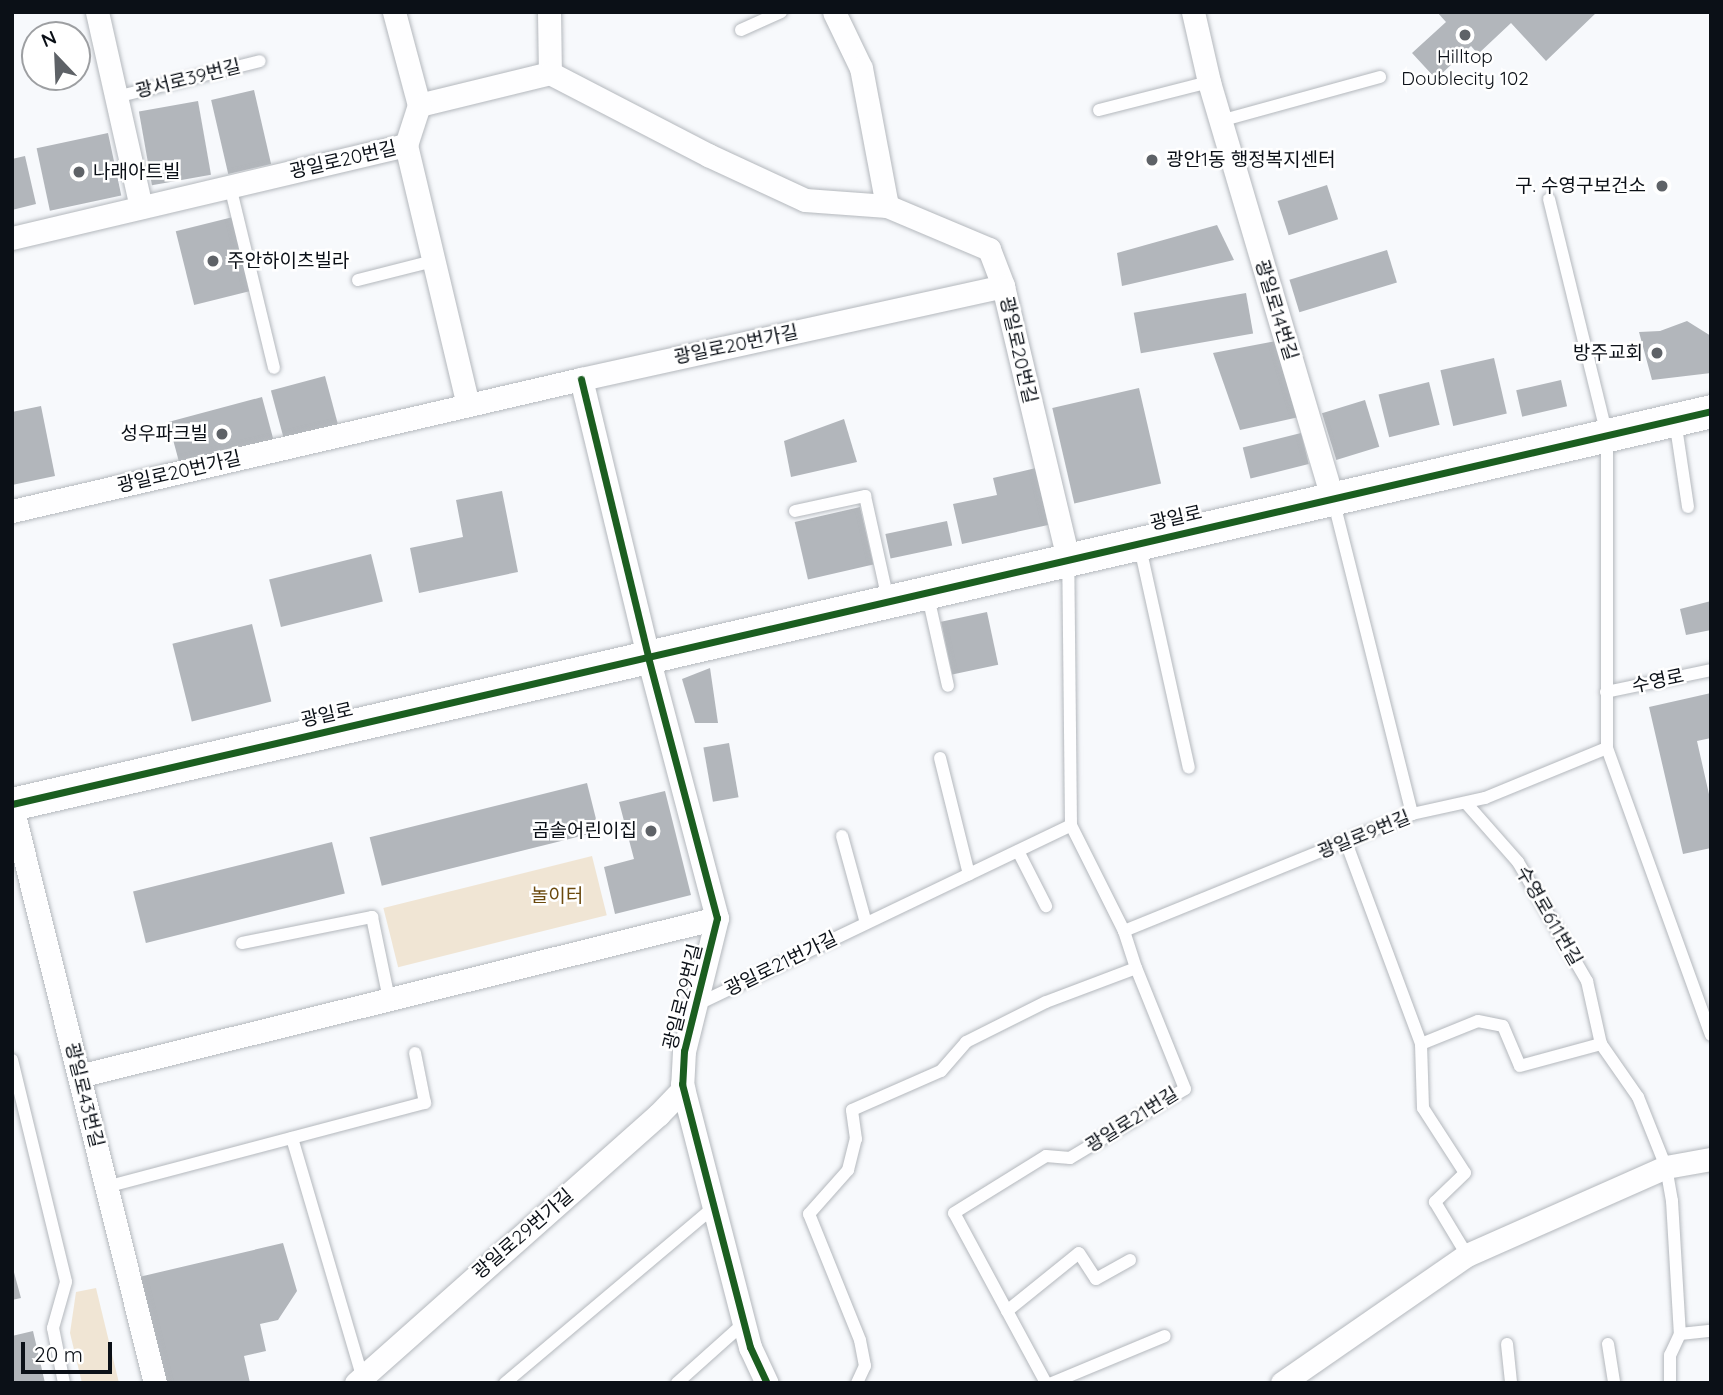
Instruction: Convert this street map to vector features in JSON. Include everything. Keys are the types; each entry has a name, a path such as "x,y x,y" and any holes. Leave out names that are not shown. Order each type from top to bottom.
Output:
{"street":[{"name":"광서로39번길","path":"97,12 142,207"},
{"path":"394,12 419,106 550,73 549,12"},
{"path":"834,12 860,68 887,206"},
{"name":"광일로14번길","path":"1193,12 1220,121 1332,498"},
{"name":"광일로20번길","path":"550,73 708,155 805,200 887,206 989,249 1003,286 1068,559"},
{"name":"광일로20번길","path":"12,238 406,145 419,106"},
{"path":"406,145 468,405"},
{"name":"광일로20번가길","path":"12,511 581,379 1003,286"},
{"path":"581,379 648,657"},
{"name":"광일로","path":"12,805 1711,411"},
{"name":"광일로29번길","path":"648,657 717,918 684,1051 683,1089 750,1347 767,1383"},
{"name":"광일로43번길","path":"12,805 155,1383"},
{"name":"광일로29번길","path":"79,1076 717,918"},
{"name":"광일로29번가길","path":"360,1381 659,1114 683,1089"},
{"path":"1282,1383 1467,1255 1665,1167 1711,1159"}],"lane":[{"path":"741,30 781,12"},
{"name":"광서로39번길","path":"116,97 260,61"},
{"path":"1220,121 1380,78"},
{"path":"1099,110 1209,82"},
{"path":"230,186 274,368"},
{"path":"1549,199 1607,435 1607,748 1711,1035"},
{"path":"358,280 433,261"},
{"path":"1675,420 1688,507"},
{"path":"794,511 865,496 888,601"},
{"path":"1332,498 1412,814"},
{"name":"광일로","path":"1139,543 1189,768"},
{"name":"광일로21번길","path":"1046,1383 954,1213 1046,1156 1070,1158 1185,1089 1136,968 1124,931 1071,825 1068,559"},
{"path":"927,592 948,686"},
{"name":"수영로","path":"1606,692 1711,670"},
{"name":"광일로9번길","path":"1124,931 1412,814 1485,799 1607,748"},
{"path":"940,758 969,874"},
{"name":"수영로611번길","path":"1466,803 1518,862 1587,981 1601,1044 1637,1097 1665,1167 1674,1225 1680,1334 1670,1355 1670,1383"},
{"name":"광일로21번가길","path":"696,1005 1071,825"},
{"path":"842,836 866,923"},
{"path":"1346,842 1421,1044 1423,1108 1465,1173 1435,1202 1467,1255"},
{"path":"1018,851 1046,906"},
{"path":"242,943 372,917 389,999"},
{"path":"857,1383 865,1366 860,1340 809,1214 848,1170 856,1139 852,1110 942,1071 966,1042 1046,1002 1136,968"},
{"path":"1421,1044 1478,1021 1503,1026 1520,1066 1601,1044"},
{"path":"106,1187 425,1103 415,1053"},
{"path":"12,1060 66,1282 52,1328 64,1383"},
{"name":"광일로29번가길","path":"292,1138 360,1381"},
{"path":"505,1383 714,1207"},
{"path":"1007,1311 1079,1253 1096,1279 1130,1259"},
{"path":"677,1383 744,1323"},
{"path":"1680,1334 1711,1331"},
{"path":"1052,1383 1165,1336"},
{"path":"1507,1343 1511,1383"},
{"path":"1608,1344 1614,1383"}],"green space":[{"name":"놀이터","path":"592,856 607,915 398,967 383,908"},
{"path":"96,1288 119,1383 82,1383 70,1333 76,1292"}],"building":[{"name":"Hilltop Doublecity 102","path":"1437,12 1597,12 1546,61 1511,23 1478,54 1471,46 1436,79 1412,53 1446,22"},
{"path":"254,90 271,164 228,174 211,100"},
{"path":"198,101 211,175 152,185 139,111"},
{"name":"나래아트빌","path":"108,133 121,196 50,211 37,148"},
{"path":"25,156 36,204 12,210 12,159"},
{"path":"1327,185 1338,219 1289,235 1278,201"},
{"name":"주안하이츠빌라","path":"233,217 251,291 194,305 176,231"},
{"path":"1217,225 1234,260 1122,286 1117,253"},
{"path":"1387,250 1397,283 1299,312 1289,280"},
{"path":"1246,293 1253,333 1141,353 1134,313"},
{"path":"1687,321 1711,336 1711,373 1652,380 1639,332 1660,331"},
{"path":"1276,341 1299,417 1240,430 1213,353"},
{"path":"1494,358 1507,414 1453,426 1440,370"},
{"path":"325,376 339,427 285,442 271,390"},
{"path":"1561,380 1567,406 1522,417 1516,390"},
{"path":"1429,382 1440,425 1389,437 1379,395"},
{"path":"1139,388 1161,483 1074,504 1052,408"},
{"name":"성우파크빌","path":"262,397 275,446 182,471 168,422"},
{"path":"1365,400 1379,447 1336,460 1322,413"},
{"path":"41,406 55,476 12,485 12,412"},
{"path":"844,419 857,462 791,477 784,441"},
{"path":"1301,433 1309,464 1251,479 1243,448"},
{"path":"1036,468 1048,525 962,544 953,504 997,495 993,478"},
{"path":"502,491 518,572 419,593 410,548 463,537 456,500"},
{"path":"860,507 873,564 808,580 795,522"},
{"path":"947,521 952,545 891,559 885,534"},
{"path":"371,554 383,602 281,627 269,579"},
{"path":"1711,601 1711,630 1686,635 1680,609"},
{"path":"987,612 998,665 952,675 941,622"},
{"path":"252,624 271,702 192,721 172,644"},
{"path":"710,668 718,723 695,723 682,679"},
{"path":"1711,693 1711,738 1697,741 1711,803 1711,848 1683,854 1649,707"},
{"path":"729,743 739,797 713,802 703,748"},
{"path":"587,783 599,832 382,886 370,837"},
{"name":"곰솔어린이집","path":"665,791 691,895 615,914 604,867 634,859 619,802"},
{"path":"332,842 345,893 146,943 133,892"},
{"path":"283,1243 297,1291 278,1320 260,1324 266,1351 244,1356 250,1383 166,1383 139,1277"},
{"path":"12,1265 21,1298 12,1300"},
{"path":"33,1331 45,1383 12,1383 12,1336"}],"cycle path":[{"path":"581,379 648,657 717,918 684,1051 682,1084 750,1347 767,1383"},
{"path":"12,804 1711,411"}],"place":[{"name":"Hilltop Doublecity 102","path":"1465,35"},
{"name":"광안1동 행정복지센터","path":"1152,160"},
{"name":"나래아트빌","path":"79,172"},
{"name":"구. 수영구보건소","path":"1662,186"},
{"name":"주안하이츠빌라","path":"213,261"},
{"name":"방주교회","path":"1657,353"},
{"name":"성우파크빌","path":"222,434"},
{"name":"곰솔어린이집","path":"651,831"}]}
